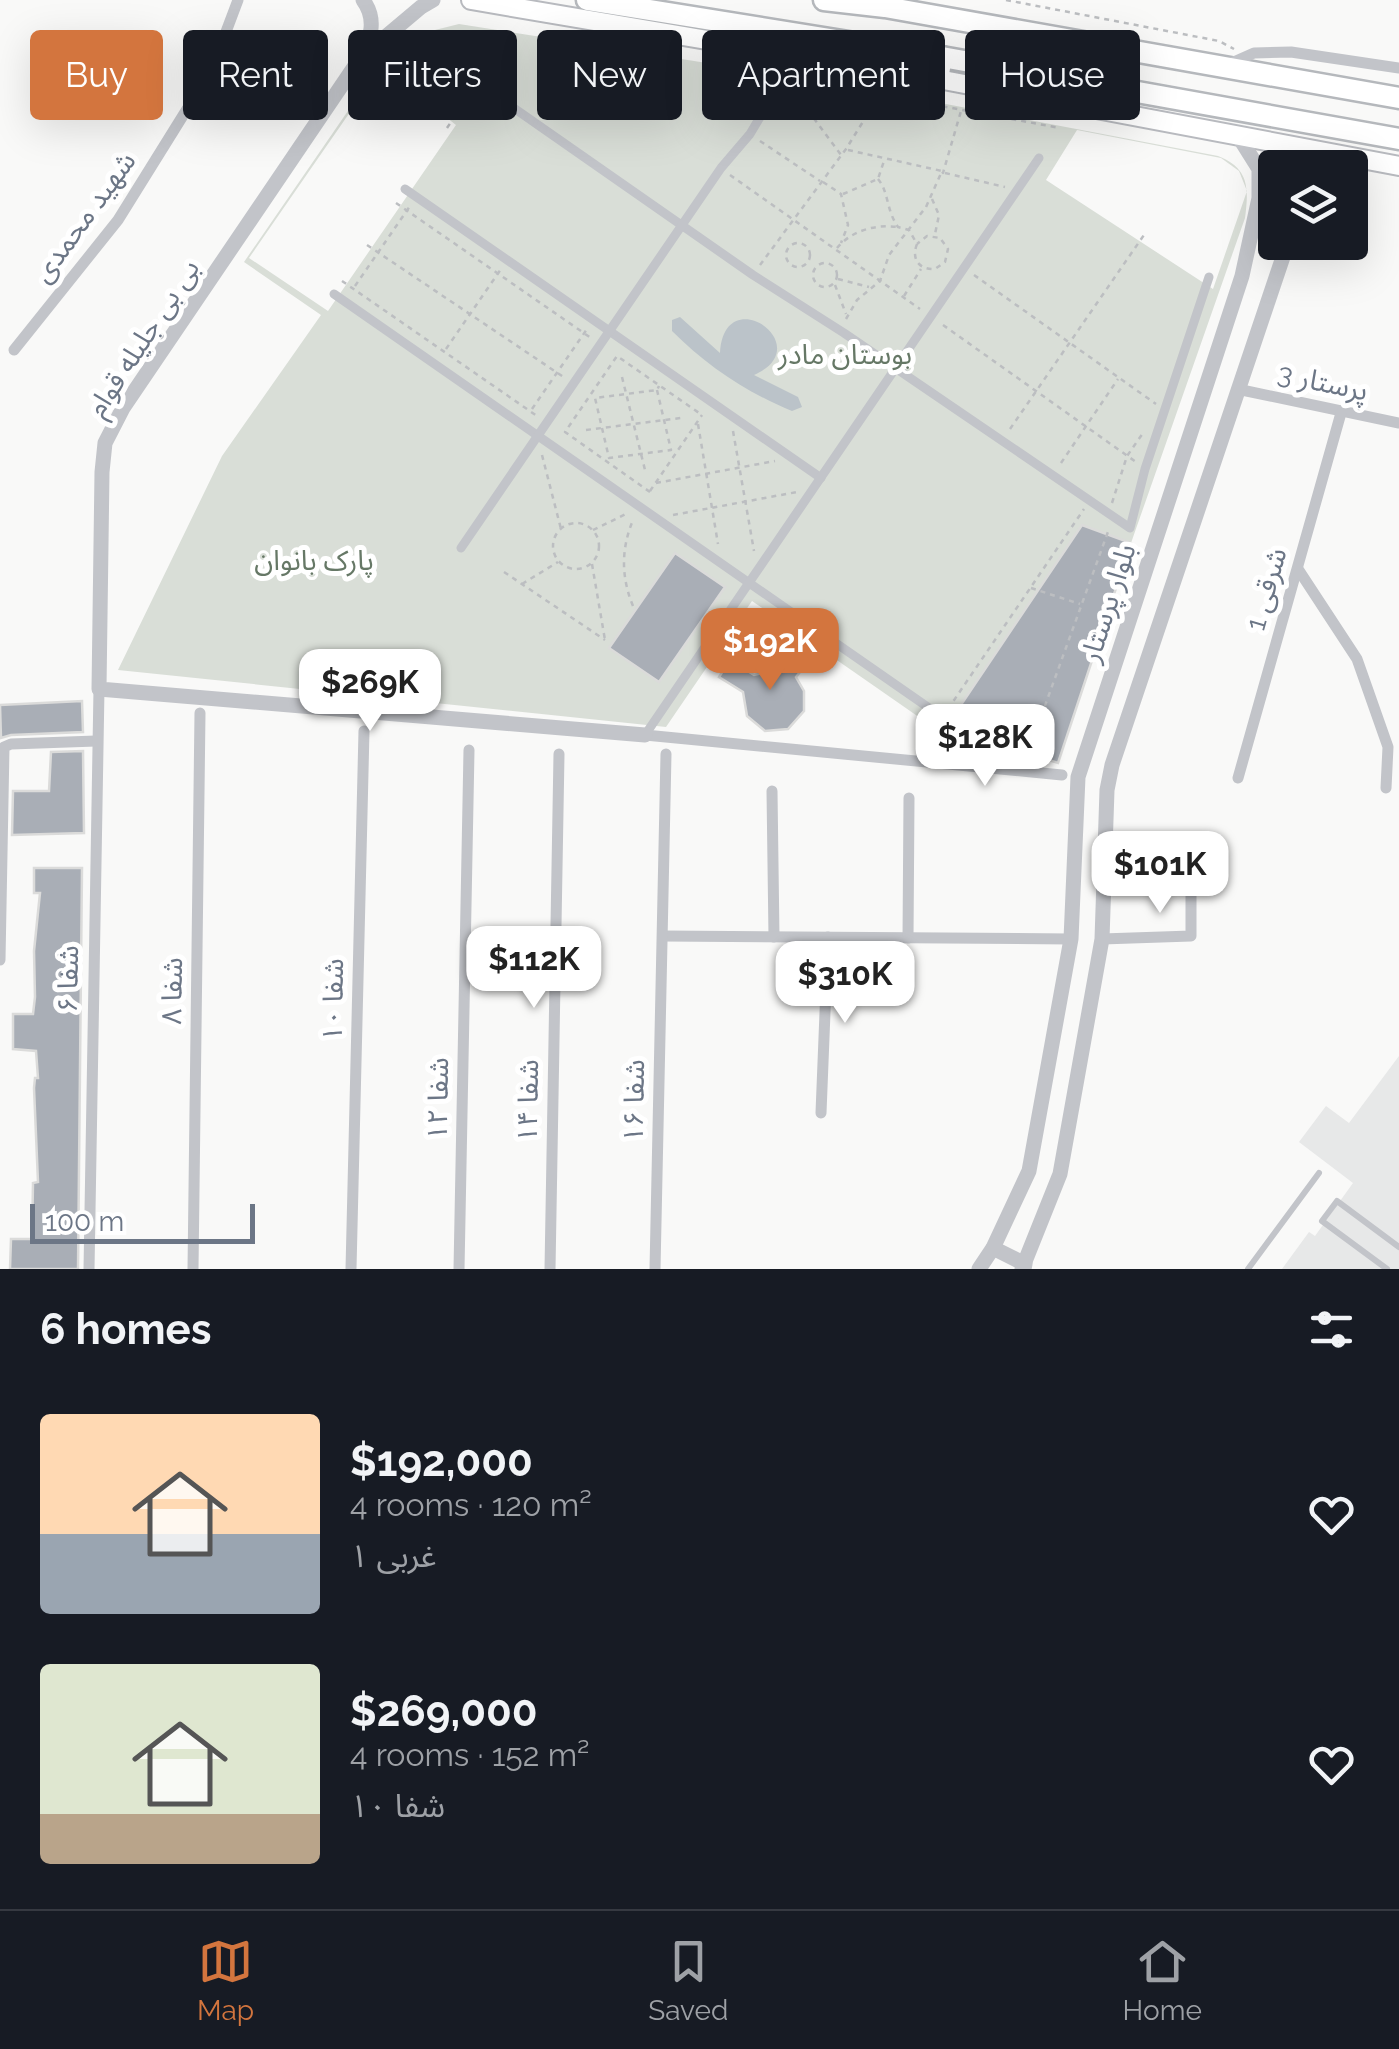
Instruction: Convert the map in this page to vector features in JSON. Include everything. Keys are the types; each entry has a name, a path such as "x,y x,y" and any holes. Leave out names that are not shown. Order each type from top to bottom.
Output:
{"highway":[{"path":"588,0 774,30"},
{"path":"824,0 885,7 1399,98"},
{"path":"945,58 1399,139"}],"main road":[{"path":"471,0 702,39"},
{"path":"945,80 1237,134 1300,150"},
{"path":"1368,164 1399,166"}],"street":[{"name":"شهید محمدی","path":"14,350 118,220 212,69 238,0"},
{"path":"363,0 372,23 370,30"},
{"path":"393,30 434,0"},
{"path":"1224,67 1254,53 1291,52 1399,68"},
{"name":"بی بی جلیله قوام","path":"100,689 102,472 106,443 122,408 348,76"},
{"path":"517,110 1130,528 1163,409 1210,277"},
{"path":"461,548 721,168 758,120"},
{"name":"بلوار پرستار","path":"979,1269 1029,1172 1071,939 1078,777 1242,276 1260,198 1258,169 1237,134"},
{"path":"645,735 1040,158"},
{"path":"405,189 821,478"},
{"name":"بلوار پرستار","path":"1024,1267 1060,1174 1102,939 1112,765 1281,260"},
{"path":"1242,276 1272,286"},
{"path":"334,294 942,717"},
{"name":"پرستار 3","path":"1236,389 1399,423"},
{"name":"شرقی 1","path":"1238,778 1341,413"},
{"path":"1298,569 1357,659 1388,748 1386,788"},
{"path":"100,689 1062,775"},
{"name":"شفا ۶","path":"88,1269 100,689"},
{"name":"شفا ۸","path":"194,1269 200,713"},
{"name":"شفا ۱۰","path":"351,1269 364,731"},
{"path":"0,960 4,747 96,741"},
{"name":"شفا ۱۲","path":"460,1269 470,750"},
{"name":"شفا ۱۴","path":"550,1269 559,754"},
{"name":"شفا ۱۶","path":"654,1269 666,754"},
{"path":"772,791 774,937"},
{"path":"908,938 909,798"},
{"path":"1102,939 1191,936 1191,867"},
{"path":"663,936 1071,939"},
{"path":"820,1113 828,938"},
{"path":"992,1248 1024,1267"}],"lane":[{"path":"1248,1269 1319,1172"},
{"path":"1387,1269 1322,1221 1337,1201 1399,1247"}],"path":[{"path":"1006,0 1219,41 1248,56"},
{"path":"945,107 1060,128"},
{"path":"847,316 880,281 889,255 932,198 961,110"},
{"path":"447,128 453,120"},
{"path":"816,120 842,155"},
{"path":"753,274 864,120"},
{"path":"750,134 842,194 848,225 841,244"},
{"path":"846,149 1018,190"},
{"path":"842,194 878,179 885,160"},
{"path":"878,179 883,184 887,211 898,227"},
{"path":"354,288 416,196"},
{"path":"932,198 939,215 934,236"},
{"path":"396,202 600,345"},
{"path":"836,250 860,231 884,225 898,227 909,230 916,244 914,257 922,268 935,270 948,256 945,243 934,236"},
{"path":"1002,441 1146,232"},
{"path":"916,244 934,236"},
{"path":"777,240 788,248"},
{"path":"796,243 805,245 810,253 808,262 800,267 791,265 786,257 788,248 796,243"},
{"path":"367,244 592,396 657,390 674,452"},
{"path":"445,352 508,260"},
{"path":"808,262 816,268"},
{"path":"844,333 847,316 835,281 833,266 824,262 816,268 818,284 826,287 835,281 870,288"},
{"path":"903,297 922,268"},
{"path":"964,268 1163,409 1127,456 1082,604 1038,725"},
{"path":"342,280 547,423"},
{"path":"530,411 593,319"},
{"path":"617,356 702,415 650,492 565,432 592,396 617,356"},
{"path":"622,377 645,470"},
{"path":"1053,476 1119,378"},
{"path":"592,396 609,458 674,452"},
{"path":"730,415 757,571"},
{"path":"586,430 681,418"},
{"path":"697,422 722,564"},
{"path":"538,436 561,529"},
{"path":"656,483 792,458"},
{"path":"656,518 814,488"},
{"path":"912,761 1091,500"},
{"path":"559,562 554,542 561,529 574,523 593,530 640,507"},
{"path":"632,606 625,582 624,556 629,530 640,507"},
{"path":"504,572 605,640 592,563 598,550 593,530"},
{"path":"559,562 579,569 592,563"},
{"path":"522,584 559,562"},
{"path":"1030,588 1082,604"}],"shaded area":[{"path":"680,317 720,353 725,332 736,321 750,320 763,325 773,336 777,349 772,363 754,375 798,397 802,407 792,411 775,404 713,367 672,331 672,320"},
{"path":"1399,1056 1399,1269 1282,1269 1309,1232 1315,1236 1353,1183 1299,1142 1326,1106 1349,1123"}],"green space":[{"name":"بوستان مادر","path":"459,24 497,30 435,30"},
{"name":"بوستان مادر","path":"517,33 537,36 537,120 682,120 682,59 702,62 702,120 945,120 945,104 965,108 965,120 1030,120 1218,156 1228,161 1236,167 1241,173 1246,190 1239,171 1221,158 1077,130 1046,180 1213,289 1247,192 1245,218 1131,543 1082,526 946,727 936,729 752,601 666,727 118,670 222,456 321,315 244,262 348,111 249,258 328,311 456,125 450,120 517,120"}],"building":[{"path":"1082,525 1131,543 1058,763 946,727"},
{"path":"675,553 725,587 659,682 609,648"},
{"path":"794,646 804,667 796,677 804,691 804,711 788,729 765,731 747,716 743,692 719,677 730,660 754,675 780,669"},
{"path":"82,701 83,732 1,738 0,705"},
{"path":"83,751 84,833 12,835 13,791 49,791 51,752"},
{"path":"34,868 82,868 78,1269 10,1269 11,1239 32,1239 33,1183 38,1182 36,1051 13,1049 13,1014 33,1014 35,997 34,951 40,893 34,893"}],"park label":[{"name":"پارک بانوان","path":"314,560"}]}
